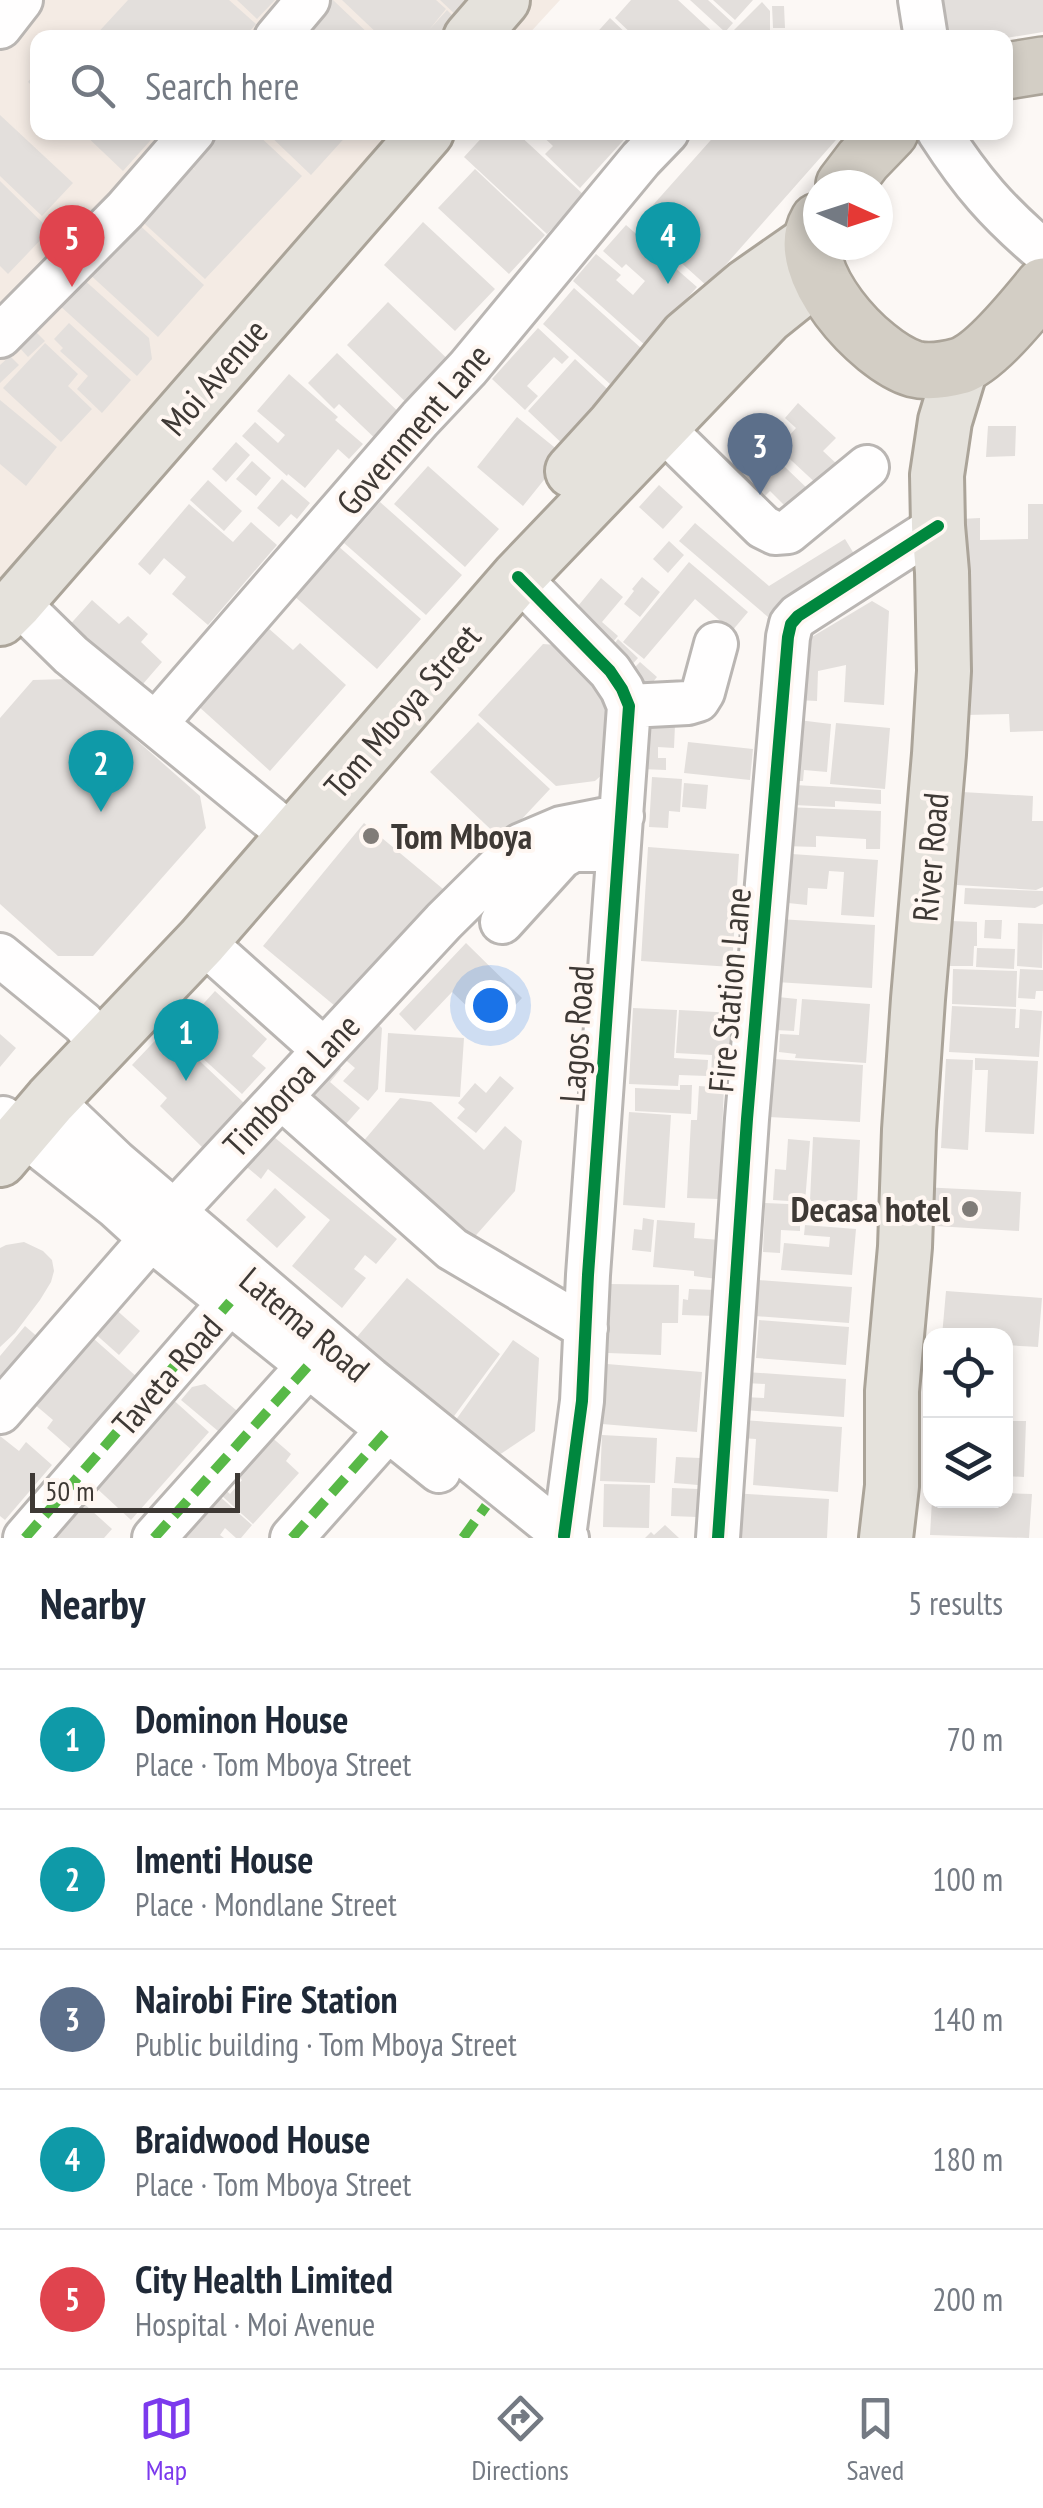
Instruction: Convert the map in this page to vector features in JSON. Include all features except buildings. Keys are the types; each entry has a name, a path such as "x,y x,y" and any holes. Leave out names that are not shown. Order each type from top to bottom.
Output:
{"highway":[{"path":"855,170 882,140"},
{"path":"821,260 847,318 888,357 934,372 977,357 1038,300"}],"main road":[{"path":"477,30 502,0"},
{"path":"517,30 543,0"},
{"name":"Moi Avenue","path":"177,394 380,140"},
{"name":"Moi Avenue","path":"4,592 177,394 419,140"},
{"name":"Tom Mboya Street","path":"93,1035 202,941 279,824 377,692 687,336 746,286 803,253"},
{"name":"Tom Mboya Street","path":"15,1127 93,1035 178,916 279,824 661,428 767,317 806,260"},
{"name":"River Road","path":"886,1538 892,1486 892,1391 909,1130 944,672 937,475 944,421 962,365"}],"street":[{"path":"0,27 21,0"},
{"path":"283,30 308,0"},
{"path":"920,0 925,30"},
{"path":"0,336 125,210 186,140"},
{"name":"Government Lane","path":"156,724 468,368 659,140"},
{"path":"945,140 966,175 1003,217 1043,251"},
{"path":"661,428 775,533 788,532 867,467"},
{"name":"Fire Station Lane","path":"718,1538 747,1120 788,637 798,616 938,526"},
{"path":"518,577 610,671 629,706 688,704 698,700 716,644"},
{"path":"4,592 70,655 279,824"},
{"name":"Lagos Road","path":"553,1537 582,1401 629,706"},
{"name":"Timboroa Lane","path":"0,1412 162,1226 444,921 520,845 561,828 620,832"},
{"path":"502,922 561,857 620,832"},
{"path":"202,941 324,1050"},
{"path":"0,956 93,1035"},
{"path":"281,1097 452,1249 586,1328"},
{"name":"Latema Road","path":"15,1127 116,1207 162,1226 370,1379 470,1478"},
{"name":"Latema Road","path":"162,1226 230,1302 386,1431 470,1478 553,1537"},
{"name":"Taveta Road","path":"25,1538 230,1302"},
{"path":"154,1538 308,1366"},
{"path":"292,1538 386,1431"}],"shaded area":[{"path":"0,0 560,0 532,30 30,30 30,140 436,140 0,629"}],"marked path":[{"path":"25,1538 230,1302"},
{"path":"154,1538 308,1366"},
{"path":"292,1538 387,1431"},
{"path":"463,1538 486,1506"}],"cycle path":[{"path":"718,1538 747,1119 788,637 798,616 938,526"},
{"path":"518,577 610,671 629,706 582,1401 564,1536"}],"place":[{"name":"Braidwood House","path":"668,284"},
{"name":"City Health Limited","path":"72,287"},
{"name":"Nairobi Fire Station","path":"760,495"},
{"name":"Imenti House","path":"101,812"},
{"name":"Tom Mboya","path":"371,836"},
{"name":"Dominon House","path":"186,1081"},
{"name":"Decasa hotel","path":"970,1209"}]}
